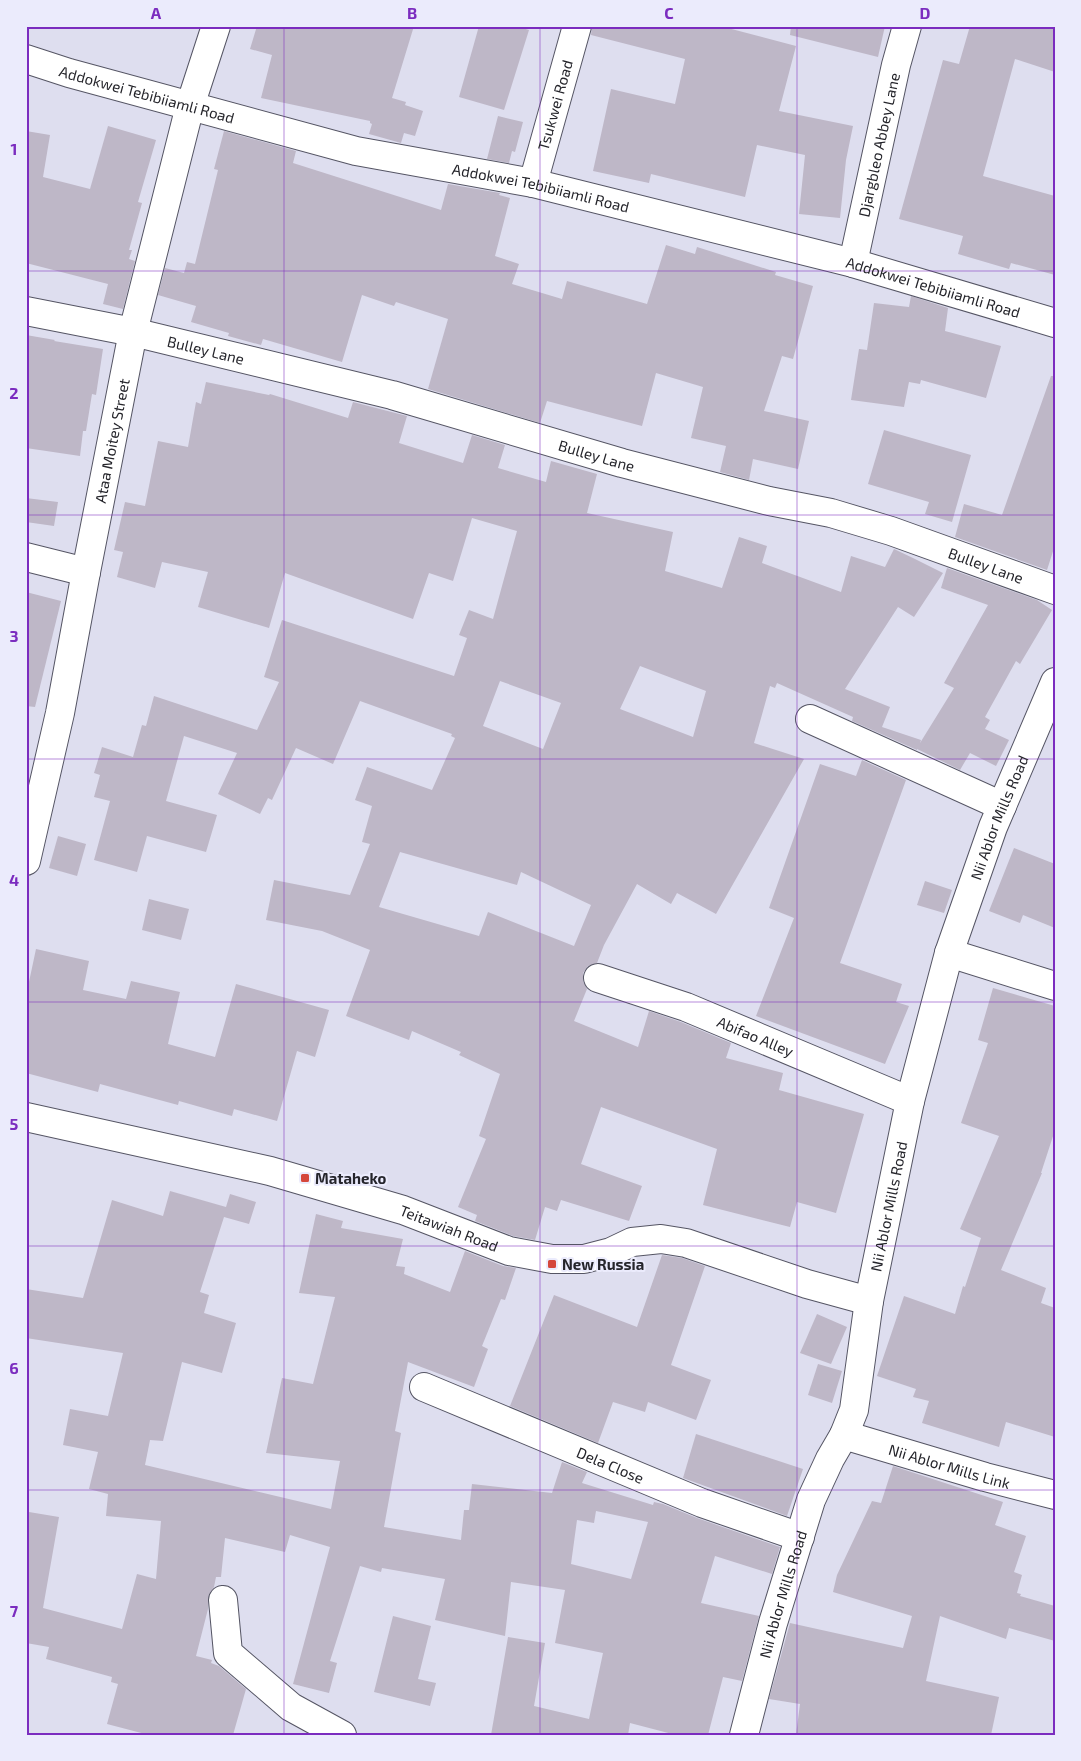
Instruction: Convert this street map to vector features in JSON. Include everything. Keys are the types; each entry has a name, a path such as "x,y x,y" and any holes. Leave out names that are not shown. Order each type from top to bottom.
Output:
{"street":[{"name":"Ataa Moitey Street","path":"26,861 30,824 60,713 133,332 190,106 216,26"},
{"name":"Tsukwei Road","path":"533,183 577,26"},
{"name":"Djargbleo Abbey Lane","path":"854,263 896,65 907,26"},
{"name":"Addokwei Tebibiiamli Road","path":"26,59 356,151 533,183 854,263 1055,322"},
{"name":"Bulley Lane","path":"26,311 133,332 392,395 641,468 769,501 831,513 891,530 1055,590"},
{"path":"26,557 86,572"},
{"name":"Nii Ablor Mills Road","path":"744,1735 773,1623 812,1500 830,1459 844,1435 854,1410 869,1301 910,1101 949,953 1002,806 1055,682"},
{"path":"810,719 1002,806"},
{"path":"949,953 1055,986"},
{"name":"Abifao Alley","path":"598,978 686,1007 910,1101"},
{"name":"Teitawiah Road","path":"26,1117 270,1171 403,1210 509,1251 552,1259 584,1259 611,1252 632,1242 661,1239 686,1243 807,1284 869,1301"},
{"name":"Dela Close","path":"424,1387 702,1503 800,1537"},
{"name":"Nii Ablor Mills Link","path":"844,1435 1055,1495"},
{"path":"222,1600 228,1653 291,1707 342,1735"}],"building":[{"path":"257,26 414,26 392,98 406,102 405,105 423,111 415,136 404,133 401,143 369,134 372,124 370,121 261,98 272,55 250,49"},
{"path":"479,26 516,26 529,30 504,110 459,97"},
{"path":"592,26 720,26 796,46 779,111 853,126 846,160 840,218 799,214 805,155 757,145 745,197 651,174 649,183 593,171 611,89 675,104 685,59 591,35"},
{"path":"791,26 885,26 878,57 790,35"},
{"path":"970,26 1055,26 1055,72 1015,59 983,176 1055,196 1055,275 1011,263 1009,269 958,254 963,236 899,219 943,60 959,64"},
{"path":"498,116 523,122 515,152 512,151 509,163 487,159"},
{"path":"108,126 156,140 138,202 142,203 129,250 132,250 129,259 135,261 123,309 103,304 108,284 26,263 26,131 50,135 43,177 90,189"},
{"path":"224,131 296,151 293,163 441,210 448,184 500,193 499,195 510,198 495,256 519,264 512,284 562,299 567,281 647,304 666,245 695,254 697,247 776,272 775,275 813,286 793,359 782,356 764,411 809,421 798,469 753,459 749,480 720,472 726,446 691,438 703,387 656,373 642,426 547,401 540,423 428,389 448,319 396,302 394,306 362,295 342,362 263,339 261,345 228,336 229,333 191,322 196,306 158,295 165,268 184,273 187,262 195,264 218,170 214,169"},
{"path":"911,296 948,308 945,331 1001,346 986,398 921,380 920,384 909,382 904,407 851,400 859,349 867,350 874,303 909,307"},
{"path":"26,335 103,349 96,395 92,394 86,431 83,431 80,456 26,448"},
{"path":"1051,376 1055,376 1055,545 1047,570 955,537 964,504 1002,515"},
{"path":"206,382 270,394 348,418 353,402 407,416 399,443 463,463 472,435 505,445 498,468 546,482 551,461 597,474 587,513 673,532 665,571 722,588 739,537 767,546 762,563 841,592 851,556 885,567 894,549 943,573 914,617 898,607 845,689 890,707 882,727 921,740 920,743 954,688 944,683 988,605 941,588 947,568 1037,600 1052,610 1020,664 1016,661 985,717 990,720 985,729 1009,740 996,766 970,753 960,770 852,721 853,717 777,683 775,688 770,686 754,743 804,759 716,914 677,893 671,904 637,884 604,945 597,963 588,966 583,973 583,981 587,989 574,1021 638,1047 649,1011 731,1043 726,1058 783,1073 779,1090 864,1114 836,1213 797,1202 790,1227 703,1205 717,1149 601,1107 581,1164 642,1186 629,1221 561,1200 557,1211 545,1207 535,1240 513,1236 475,1221 477,1215 458,1207 486,1139 479,1136 500,1074 459,1055 461,1052 412,1031 409,1040 346,1016 370,950 322,931 266,920 274,880 350,895 370,844 362,842 372,806 355,800 367,767 432,790 455,738 451,736 452,734 360,701 333,764 296,748 272,800 268,798 260,814 218,794 237,753 184,736 166,801 217,815 206,852 147,836 137,872 94,860 110,801 94,797 100,775 94,773 102,747 133,757 142,725 146,726 154,696 257,730 279,682 264,677 282,620 454,676 467,638 459,635 469,610 493,619 517,531 472,518 453,581 429,573 413,619 285,573 269,628 198,607 208,572 162,562 155,588 117,577 123,552 114,550 125,502 145,506 158,441 188,447 196,402 201,404","holes":["640,666 706,691 693,737 620,709","500,681 561,703 543,749 483,726","400,852 517,885 521,872 591,905 574,946 488,912 479,936 379,907"]},
{"path":"884,430 971,455 952,522 925,514 929,502 868,484"},
{"path":"26,498 58,502 54,526 26,522"},
{"path":"26,592 61,601 35,707 26,706"},
{"path":"862,760 906,780 840,963 902,984 896,1002 909,1006 885,1064 756,1016 794,918 769,908 820,764 856,776"},
{"path":"58,836 86,844 77,876 49,868"},
{"path":"1014,848 1055,864 1055,928 1023,915 1020,923 989,911"},
{"path":"925,881 952,890 944,913 917,905"},
{"path":"149,899 189,909 181,940 142,930"},
{"path":"36,949 89,961 83,990 126,999 131,981 180,992 168,1044 215,1057 236,984 329,1010 315,1057 297,1051 277,1121 234,1109 232,1116 179,1101 178,1105 100,1084 98,1092 26,1073 26,996"},
{"path":"993,988 1055,1006 1055,1130 1042,1173 1001,1270 1046,1288 1041,1303 1055,1308 1055,1437 1006,1422 999,1447 922,1423 929,1401 913,1397 916,1389 877,1376 904,1296 955,1314 981,1238 960,1229 999,1136 961,1123 988,1043 978,1040"},
{"path":"170,1191 226,1207 230,1194 256,1202 249,1224 224,1217 200,1292 209,1295 204,1313 236,1323 222,1373 182,1362 163,1441 150,1440 145,1465 331,1509 340,1461 266,1453 282,1378 313,1384 335,1297 299,1293 316,1214 343,1221 341,1228 403,1239 396,1266 405,1267 404,1274 450,1292 465,1251 503,1266 516,1268 505,1300 501,1299 482,1346 488,1349 474,1387 408,1362 395,1431 401,1433 384,1527 461,1540 464,1510 469,1510 472,1484 552,1493 562,1462 587,1472 582,1483 653,1505 654,1502 663,1504 780,1547 772,1574 715,1556 701,1603 759,1616 742,1681 723,1677 708,1735 676,1735 630,1723 628,1735 491,1735 508,1637 545,1643 534,1706 589,1719 603,1653 555,1643 565,1590 511,1582 505,1636 435,1620 445,1579 382,1568 381,1572 360,1566 330,1661 337,1663 329,1693 293,1684 330,1547 290,1535 285,1552 225,1538 221,1577 216,1577 214,1587 209,1594 208,1609 196,1656 212,1660 211,1663 219,1666 246,1689 233,1735 149,1735 107,1724 118,1684 111,1682 112,1677 46,1659 49,1647 26,1643 26,1530 29,1512 59,1517 43,1608 122,1629 137,1574 156,1579 161,1521 106,1516 108,1494 89,1489 98,1452 63,1445 70,1409 108,1416 123,1353 26,1338 26,1289 83,1298 112,1200 163,1216","holes":["596,1511 648,1522 631,1579 571,1564 577,1520 594,1523"]},
{"path":"662,1255 682,1258 705,1266 671,1365 711,1380 696,1420 648,1402 645,1412 613,1402 598,1443 510,1406 554,1295 637,1327"},
{"path":"817,1314 847,1327 831,1364 800,1353"},
{"path":"818,1364 842,1371 832,1403 808,1395"},
{"path":"696,1434 803,1469 787,1516 683,1478"},
{"path":"893,1466 1003,1502 995,1525 1026,1536 1014,1572 1022,1575 1017,1593 1021,1594 1020,1596 1055,1606 1055,1641 1009,1628 1006,1639 940,1616 926,1681 999,1697 991,1735 796,1735 800,1704 769,1699 790,1623 903,1648 912,1616 833,1592 837,1575 872,1501 881,1503"},
{"path":"393,1616 431,1626 418,1679 436,1683 430,1706 374,1692"}],"place":[{"name":"Mataheko","path":"305,1178"},
{"name":"New Russia","path":"552,1264"}]}
